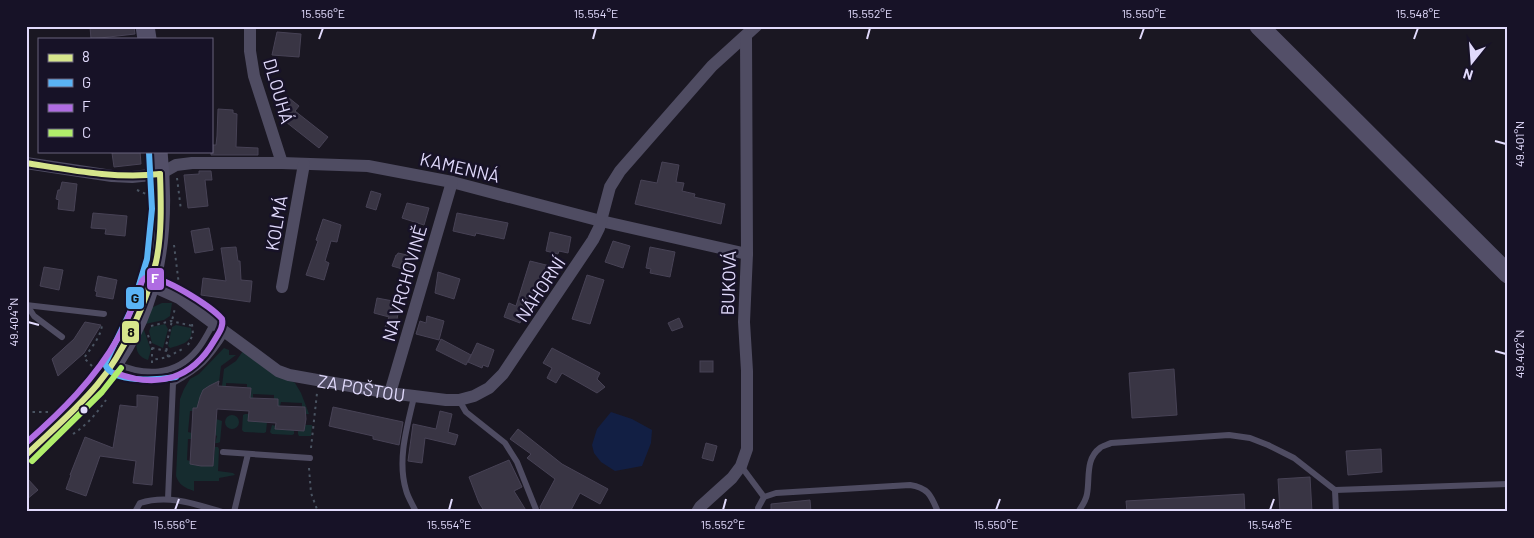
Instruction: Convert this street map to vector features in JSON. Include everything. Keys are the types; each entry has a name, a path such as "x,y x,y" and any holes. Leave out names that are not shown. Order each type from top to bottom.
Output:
{"street":[{"name":"DLOUHÁ","path":"250,26 250,51 254,76 282,163"},
{"name":"NÁHORNÍ","path":"503,374 593,240 601,221 610,187 620,170 712,66 756,26"},
{"path":"1259,26 1508,274"},
{"name":"BUKOVÁ","path":"697,512 732,478 741,466 747,449 744,322 747,254 746,36"},
{"path":"26,455 96,386 105,363 126,342 150,285 157,260 164,172 158,152"},
{"name":"KAMENNÁ","path":"26,163 112,176 132,177 164,172 176,165 192,163 282,163 368,166 452,182 601,221 747,254"},
{"name":"KOLMÁ","path":"282,287 304,164"},
{"name":"NA VRCHOVINĚ","path":"390,393 452,182"},
{"name":"ZA POŠTOU","path":"150,285 179,298 278,371 289,375 414,397 459,400 474,396 489,388 503,374"}],"lane":[{"path":"27,305 102,314"},
{"path":"27,305 34,316 62,337"},
{"path":"105,363 130,370 152,372 174,368 184,363 199,348 214,323"},
{"path":"168,499 172,383 201,366 226,332"},
{"path":"414,397 405,432 402,474 406,492 416,512"},
{"path":"459,400 466,412 504,443 517,462 537,512"},
{"path":"1078,512 1083,506 1088,493 1089,468 1092,457 1100,448 1111,443 1230,435 1250,438 1294,458 1335,490 1508,484"},
{"path":"223,452 310,458"},
{"path":"234,512 248,454"},
{"path":"741,466 764,497"},
{"path":"759,512 758,508 764,497 776,493 910,485 921,487 928,493 938,512"},
{"path":"1335,490 1336,512"},
{"path":"135,512 140,503 168,499 222,512"}],"path":[{"path":"164,172 176,175 181,210"},
{"path":"131,188 151,197"},
{"path":"174,241 179,298"},
{"path":"168,358 167,351 171,321 175,307 182,312"},
{"path":"102,314 103,326 84,358 94,368 105,363"},
{"path":"152,360 168,358 182,350 191,340 193,326 189,317"},
{"path":"148,333 152,348 151,385"},
{"path":"152,348 167,351"},
{"path":"318,512 309,482 319,381"},
{"path":"44,418 54,409"},
{"path":"26,412 50,412"}],"green space":[{"path":"162,303 172,303 170,316 164,320 145,324 151,308"},
{"path":"165,324 168,329 163,348 152,343 149,331 151,327"},
{"path":"176,325 191,328 191,337 186,342 170,348 168,346 172,327"},
{"path":"140,329 144,330 151,350 148,360 139,355 137,351 136,347"},
{"path":"224,348 229,350 229,355 236,355 221,366 219,382 208,387 201,395 199,403 203,408 194,408 193,411 190,411 188,432 192,433 191,439 188,439 187,460 190,461 190,464 213,466 215,447 218,447 218,471 235,475 219,478 219,481 194,481 194,491 183,486 176,476 180,399 190,379 199,374"},
{"path":"243,351 295,383 309,414 306,414 302,403 281,402 280,406 278,406 278,400 274,399 274,395 253,394 253,398 250,398 251,388 247,387 247,384 226,383 226,386 222,386 224,369 236,361"},
{"path":"248,414 248,421 267,422 266,432 244,432 242,430 243,415"},
{"path":"232,415 237,417 239,422 237,427 232,429 227,427 225,422 227,417"},
{"path":"216,419 222,421 220,442 218,443 215,443 217,436 215,435"},
{"path":"272,425 276,426 276,429 294,430 294,434 272,434 270,432"},
{"path":"305,425 312,425 311,436 299,436 298,431 304,431"}],"water":[{"path":"611,412 632,419 652,430 651,443 642,466 615,471 601,462 594,453 592,445 597,429"}],"building":[{"path":"134,26 135,34 91,38 90,27"},
{"path":"277,32 301,34 299,57 272,55"},
{"path":"289,98 299,106 295,111 328,137 319,148 286,122 282,108"},
{"path":"218,109 233,110 233,113 237,114 236,147 258,148 258,155 211,155 212,145 216,145"},
{"path":"140,152 141,164 114,167 112,153"},
{"path":"662,162 679,165 676,182 684,183 682,191 695,194 694,197 725,204 721,224 635,204 641,180 657,183"},
{"path":"199,171 211,171 212,180 205,180 208,206 188,208 184,175 199,174"},
{"path":"62,182 77,184 74,211 58,209 59,200 56,199"},
{"path":"371,191 381,194 376,210 366,207"},
{"path":"407,203 429,208 424,225 402,218"},
{"path":"93,213 127,216 125,236 105,234 106,229 91,228"},
{"path":"457,213 508,223 504,239 476,233 475,236 453,231"},
{"path":"323,219 341,225 337,242 331,241 325,261 329,263 324,280 306,275 318,241 316,240"},
{"path":"209,228 213,250 195,253 191,231"},
{"path":"550,232 571,237 568,253 559,251 558,254 546,251"},
{"path":"613,241 630,246 623,268 605,262"},
{"path":"236,247 238,261 240,261 241,280 252,281 250,302 201,295 203,278 226,281 221,248"},
{"path":"650,247 675,252 670,277 650,273 651,269 646,268"},
{"path":"398,253 416,257 409,271 392,266"},
{"path":"530,261 550,266 536,301 528,298 520,323 504,317 509,303 516,306"},
{"path":"44,267 63,270 59,290 40,286"},
{"path":"438,272 460,279 454,299 435,293"},
{"path":"587,275 604,280 590,324 572,319"},
{"path":"98,276 117,280 113,299 96,296"},
{"path":"395,297 401,299 397,319 402,320 395,333 385,327 389,317 374,313 377,298 393,301"},
{"path":"427,316 444,321 439,340 416,334 420,321 426,323"},
{"path":"679,318 683,327 672,331 668,323"},
{"path":"85,322 101,325 84,353 58,376 52,359 74,339"},
{"path":"441,339 471,355 466,365 436,350"},
{"path":"477,343 494,350 488,367 483,365 482,368 468,362"},
{"path":"552,348 600,373 597,379 605,387 597,393 562,373 556,383 547,378 552,368 543,363"},
{"path":"700,361 713,361 713,372 700,372"},
{"path":"1174,369 1177,415 1132,418 1129,373"},
{"path":"219,381 218,386 251,388 250,398 278,399 278,406 305,407 304,431 275,429 276,423 248,421 249,411 217,409 213,466 190,464 193,408 197,408 203,390"},
{"path":"137,395 158,397 152,485 133,483 136,461 100,456 86,496 66,489 85,437 113,448 120,405 137,407"},
{"path":"333,407 403,422 399,445 373,439 373,436 329,426"},
{"path":"440,411 452,414 448,432 458,435 455,445 425,438 422,463 408,461 413,424 436,429"},
{"path":"518,429 562,464 608,489 600,504 580,493 570,512 542,512 540,507 555,479 527,458 531,454 510,439"},
{"path":"706,443 717,446 713,461 702,458"},
{"path":"1381,449 1382,472 1348,475 1346,451"},
{"path":"509,460 522,487 514,491 527,512 485,512 479,503 469,477"},
{"path":"26,477 38,490 26,500"},
{"path":"1310,477 1312,512 1280,512 1278,479"},
{"path":"1244,494 1245,512 1127,512 1126,501"},
{"path":"810,500 811,512 771,512 771,504"}],"transit line":[{"name":"G","path":"149,152 152,209 147,259 132,308 105,364 109,370 126,378 159,379 176,377"},
{"name":"8","path":"26,163 110,175 160,174"},
{"name":"8","path":"26,455 72,412 97,385 125,343 147,294 156,262 161,218 160,174"},
{"name":"F","path":"26,443 64,407 99,367 122,331 142,281 145,278 162,281 185,292 222,319 220,330 205,354 184,372 159,380 131,378 116,373"},
{"name":"C","path":"32,461 102,392 121,368"}]}
